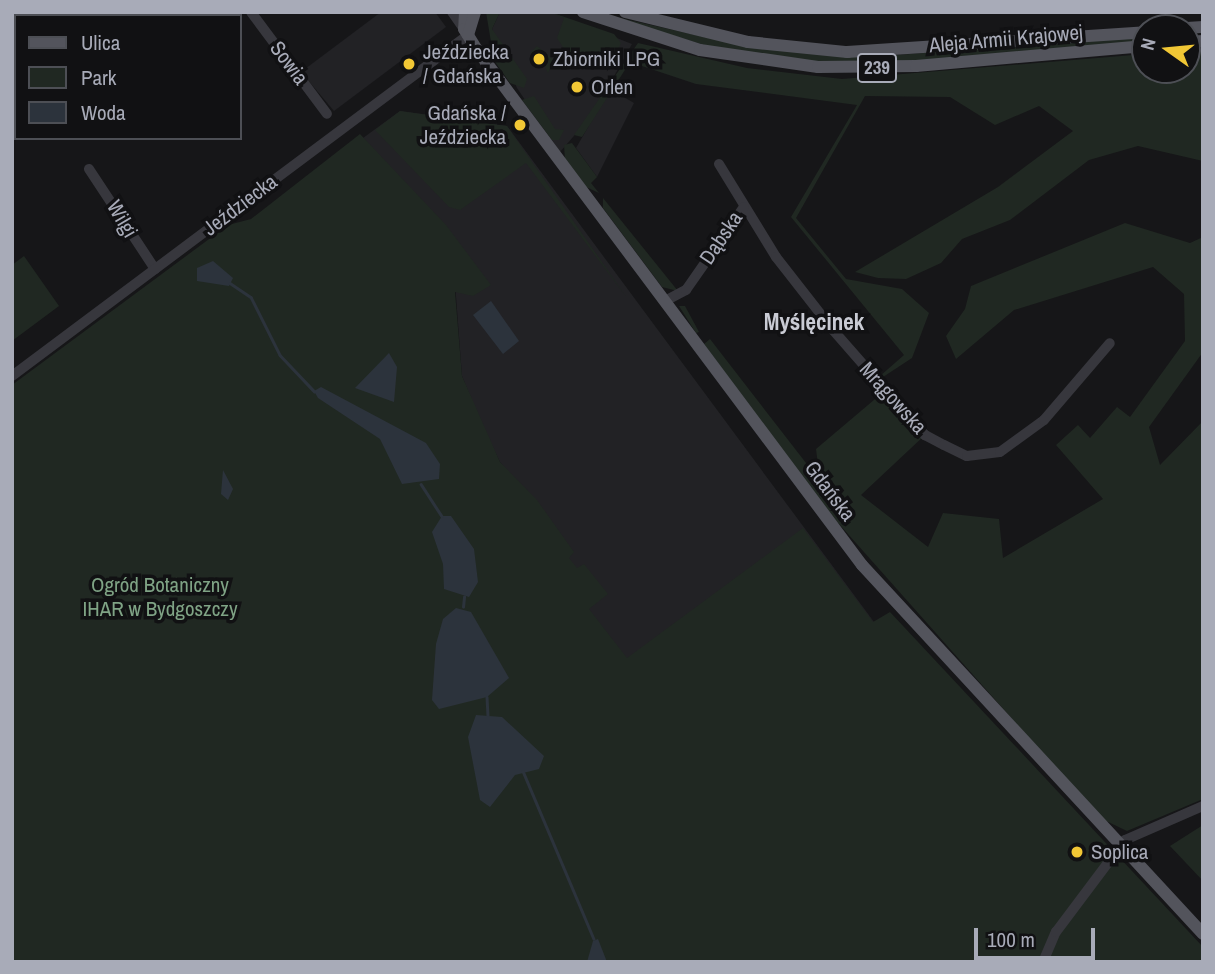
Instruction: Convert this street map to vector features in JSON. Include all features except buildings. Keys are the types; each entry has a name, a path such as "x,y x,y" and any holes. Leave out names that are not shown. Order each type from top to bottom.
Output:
{"main road":[{"path":"465,12 466,32"},
{"path":"466,32 475,12"},
{"name":"Aleja Armii Krajowej","path":"583,12 700,50 818,67 927,66 1131,47"},
{"name":"Aleja Armii Krajowej","path":"625,12 748,42 840,51 1131,33"},
{"name":"Gdańska","path":"466,32 665,301 903,614 1203,934"}],"street":[{"name":"Sowia","path":"251,12 327,114"},
{"name":"Gdańska","path":"452,12 466,32"},
{"name":"Jeździecka","path":"12,376 466,32"},
{"name":"Dąbska","path":"665,301 687,290 744,207 719,164"},
{"name":"Wilgi","path":"89,169 155,269"},
{"name":"Mrągowska","path":"744,207 833,330 921,431 967,456 1000,452 1044,420 1110,343"},
{"path":"1043,962 1056,932 1120,846 1203,806"}],"shaded area":[{"path":"381,12 435,12 446,27 334,111 301,72"},
{"path":"500,12 550,12 632,44 593,114 560,152 517,88 492,29"},
{"path":"610,89 634,103 597,177 576,148"},
{"path":"400,111 507,126 874,622 713,860 531,499 500,462 483,427 462,376 454,269 363,138"}],"green space":[{"path":"486,12 500,12 492,29 527,79 524,88 510,83 488,52 492,48"},
{"path":"550,12 614,34 621,43 615,56 596,66 590,64 592,56 585,54 582,62 570,58 557,38 564,18"},
{"path":"594,12 748,47 871,57 1131,37 1131,43 889,63 801,61 718,49"},
{"path":"638,43 747,68 842,79 1131,55 1131,84 1201,84 1203,50 1203,161 1138,146 1089,160 1010,220 962,239 941,263 906,279 878,278 855,272 998,187 1073,131 1039,106 995,125 950,97 865,96 796,218 846,279 902,289 929,313 912,358 883,377 925,435 861,495 928,547 943,513 999,519 1003,558 1103,499 1056,445 1078,425 1090,438 1117,407 1130,417 1185,341 1184,294 1153,267 1014,310 956,359 946,336 965,309 971,286 1125,223 1190,243 1203,237 1203,352 1149,427 1160,465 1203,421 1203,799 1127,831 1100,818 824,507 704,344 710,339 820,481 816,449 881,394 872,383 904,355 791,217 857,105 696,84 630,62 582,137 574,135"},
{"path":"537,46 554,60 548,73 538,53 530,53"},
{"path":"534,96 555,129 564,130 559,140 552,140 522,100"},
{"path":"400,111 507,126 627,298 526,163 460,210 449,207 375,130"},
{"name":"Ogród Botaniczny IHAR w Bydgoszczy","path":"360,134 446,225 491,285 473,296 455,292 462,376 500,462 537,500 574,552 569,558 577,568 584,564 608,594 589,609 627,658 803,528 873,622 890,612 1203,947 1203,962 12,962 12,385 228,225 251,219"},
{"path":"572,143 597,177 591,183 599,193 584,186 565,160 564,145"},
{"path":"603,198 678,291 662,287 603,208"},
{"path":"24,256 59,306 12,341 12,265"},
{"path":"679,306 685,306 699,332 696,333"},
{"path":"1203,825 1203,881 1170,846"}],"water":[{"path":"213,261 233,278 229,286 197,281 197,268"},
{"path":"491,301 519,341 503,354 473,315"},
{"path":"389,353 397,367 394,402 355,388"},
{"path":"321,387 426,443 440,464 439,479 402,484 380,439 318,398 314,391"},
{"path":"223,470 233,489 228,500 221,494"},
{"path":"442,516 451,516 474,549 478,582 469,597 444,589 443,564 432,532"},
{"path":"456,608 471,612 509,678 487,697 439,709 432,700 436,644 443,619"},
{"path":"476,715 502,717 544,756 539,769 515,775 490,807 480,800 468,737"},
{"path":"598,939 607,962 587,962 593,941"}],"waterway":[{"path":"230,283 251,297 280,355 314,391"},
{"path":"421,484 442,516"},
{"path":"463,607 464,597"},
{"path":"487,697 488,715"},
{"path":"523,771 594,939"}],"place":[{"name":"Zbiorniki LPG","path":"539,59"},
{"name":"Jeździecka / Gdańska","path":"409,64"},
{"name":"Orlen","path":"577,87"},
{"name":"Gdańska / Jeździecka","path":"520,125"},
{"name":"Soplica","path":"1077,852"}],"district":[{"name":"Myślęcinek","path":"814,322"}]}
